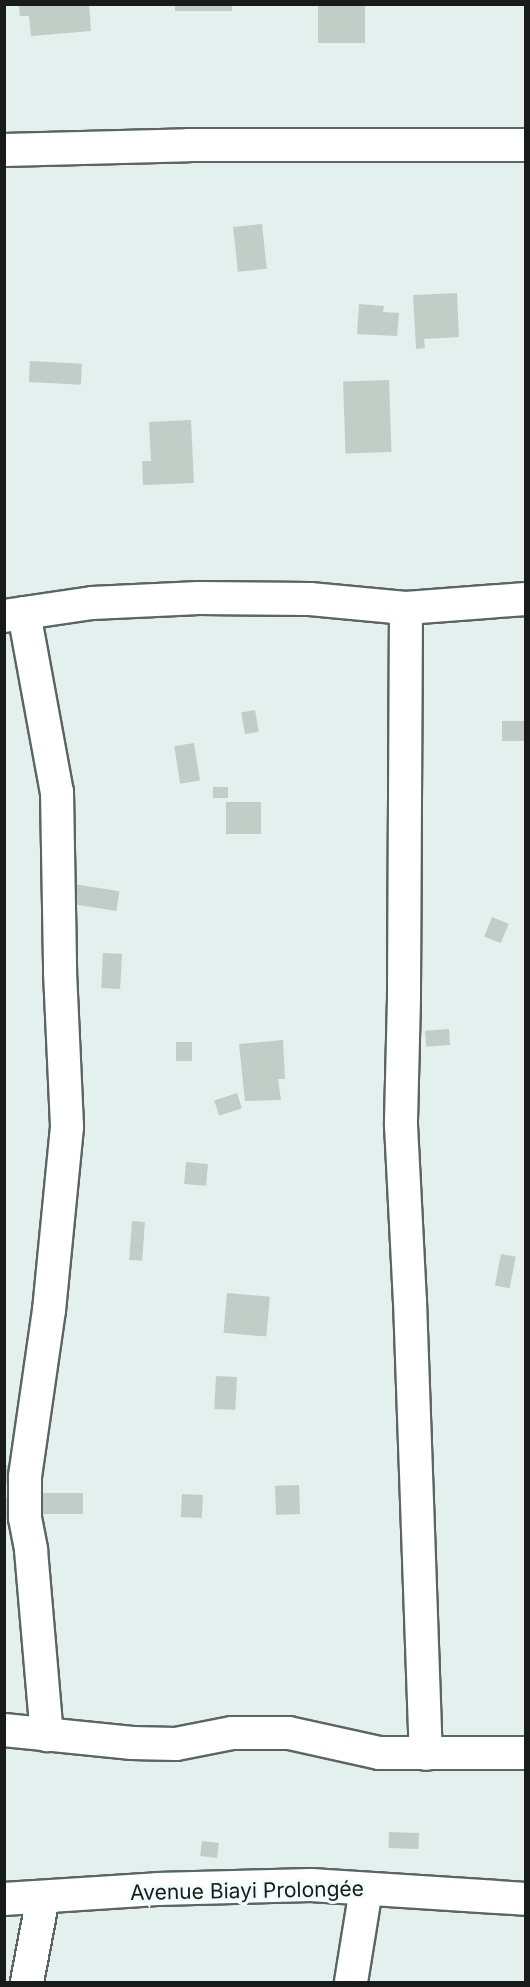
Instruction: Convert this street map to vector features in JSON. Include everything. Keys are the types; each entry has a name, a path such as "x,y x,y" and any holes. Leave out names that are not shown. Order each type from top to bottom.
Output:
{"street":[{"path":"4,150 189,145 525,145"},
{"path":"47,1735 31,1550 25,1518 25,1477 49,1310 68,1127 60,972 57,792 14,614 92,603 199,598 310,599 406,608 525,599"},
{"path":"406,608 401,1125 410,1301 426,1754"},
{"path":"4,1730 132,1743 176,1744 232,1732 289,1733 378,1753 525,1754"},
{"name":"Avenue Biayi Prolongée","path":"4,1899 157,1889 311,1886 525,1899"},
{"path":"351,1983 366,1889"},
{"path":"27,1983 43,1897"}],"building":[{"path":"19,4 89,4 91,31 31,36 29,16 20,16"},
{"path":"175,4 232,4 232,11 175,11"},
{"path":"318,4 365,4 365,43 318,43"},
{"path":"262,224 267,269 238,272 233,227"},
{"path":"457,293 459,337 424,339 425,348 416,349 413,295"},
{"path":"359,304 384,306 383,312 399,313 397,336 357,334"},
{"path":"30,361 82,364 81,385 29,382"},
{"path":"389,380 392,452 346,454 343,382"},
{"path":"191,420 194,483 143,485 142,461 151,461 149,422"},
{"path":"255,710 259,732 245,734 241,712"},
{"path":"502,721 526,721 526,741 502,741"},
{"path":"194,743 200,781 180,784 174,746"},
{"path":"213,787 228,787 228,798 213,798"},
{"path":"226,802 261,802 261,834 226,834"},
{"path":"74,884 119,891 116,911 71,904"},
{"path":"492,917 509,924 501,943 484,936"},
{"path":"103,953 122,954 120,989 101,988"},
{"path":"449,1029 450,1045 426,1047 425,1031"},
{"path":"283,1040 285,1079 278,1079 281,1100 245,1101 239,1044"},
{"path":"176,1042 192,1042 192,1061 176,1061"},
{"path":"237,1093 242,1108 219,1116 214,1100"},
{"path":"186,1162 208,1164 206,1186 184,1184"},
{"path":"132,1221 145,1222 142,1261 129,1260"},
{"path":"501,1254 516,1257 510,1288 495,1285"},
{"path":"227,1293 270,1297 266,1337 224,1333"},
{"path":"216,1376 237,1377 235,1410 214,1409"},
{"path":"4,1465 11,1465 11,1484 4,1484"},
{"path":"299,1485 300,1514 276,1515 275,1486"},
{"path":"33,1493 83,1493 83,1514 33,1514"},
{"path":"182,1494 203,1495 202,1518 181,1517"},
{"path":"4,1498 13,1498 13,1519 4,1519"},
{"path":"389,1832 419,1833 418,1849 388,1848"},
{"path":"202,1841 219,1843 217,1858 200,1856"}]}
